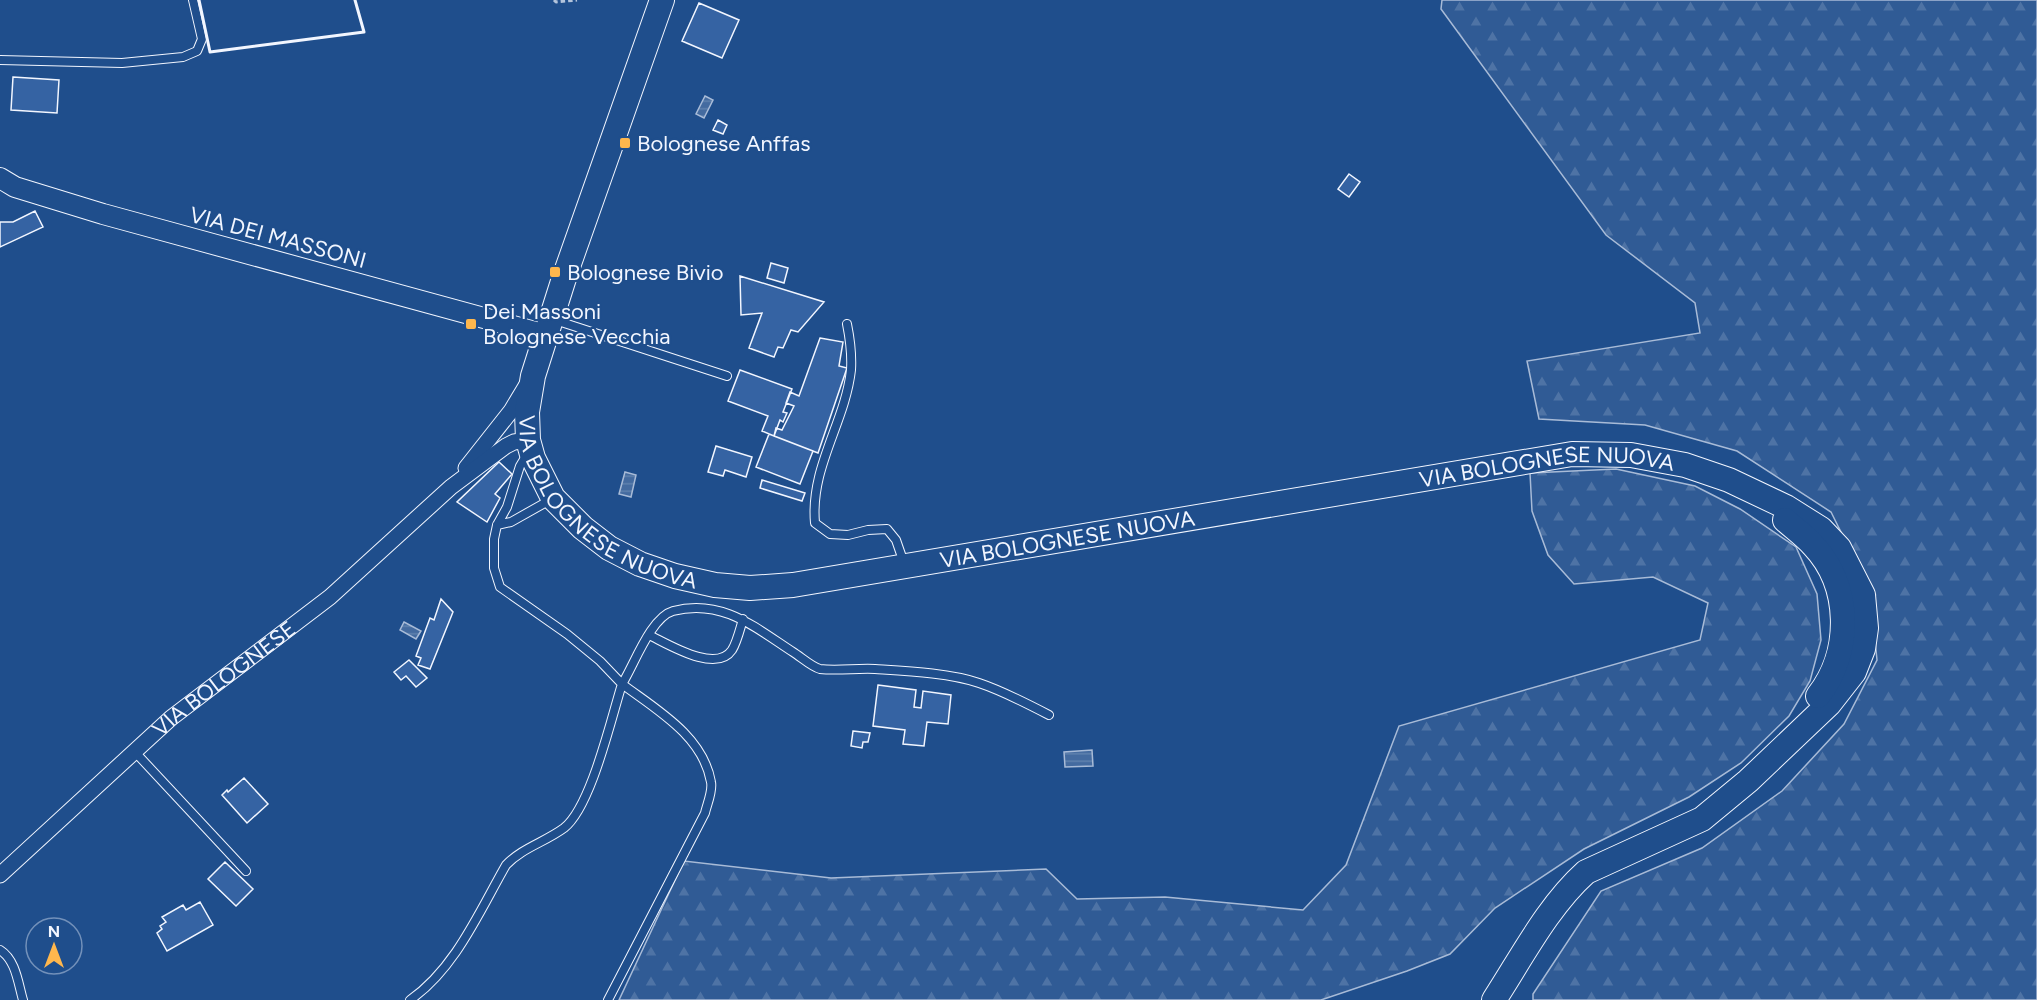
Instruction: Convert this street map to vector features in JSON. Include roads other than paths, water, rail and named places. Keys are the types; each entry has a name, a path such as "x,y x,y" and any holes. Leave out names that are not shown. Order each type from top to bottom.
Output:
{"main road":[{"name":"VIA BOLOGNESE","path":"532,376 662,0"},
{"name":"VIA BOLOGNESE NUOVA","path":"532,376 524,444 553,498 583,528 609,548 640,564 675,576 715,585 750,588 793,585 1572,454 1631,455 1685,465 1729,480 1773,511 1814,546 1832,571 1839,592 1844,622 1842,641 1834,671 1824,689 1769,760 1748,781 1702,819 1586,872 1576,881 1556,905 1494,1000"}],"street":[{"name":"VIA DEI MASSONI","path":"0,178 15,187 103,214 548,327"},
{"name":"VIA BOLOGNESE","path":"451,487 502,423 532,376"},
{"path":"502,423 524,444"},
{"name":"VIA BOLOGNESE","path":"0,874 171,718 330,597 451,487 498,451 524,444"}],"lane":[{"path":"0,60 122,63 183,57 197,51 201,39 192,0"},
{"path":"847,324 851,347 851,370 818,478 813,504 815,523 830,534 848,535 868,530 887,529 896,540 905,565"},
{"path":"548,327 727,376"},
{"path":"524,444 520,466 494,539 494,568 500,587 567,634 600,661 622,684 683,731 704,761 712,784 705,813 608,1000"},
{"path":"498,525 511,522 553,498"},
{"path":"410,1000 426,989 450,963 506,865 516,854 565,827 581,806 592,780 622,684 662,616 687,609 723,612 743,619 819,669 858,668 916,672 976,682 1015,697 1049,715"},
{"path":"649,635 699,658 716,659 725,656 733,649 743,619"},
{"path":"135,752 246,871"},
{"path":"0,950 6,954 15,970 22,1000"}],"place":[{"name":"Bolognese Anffas","path":"625,143"},
{"name":"Bolognese Bivio","path":"555,272"},
{"name":"Dei Massoni Bolognese Vecchia","path":"471,324"}]}
